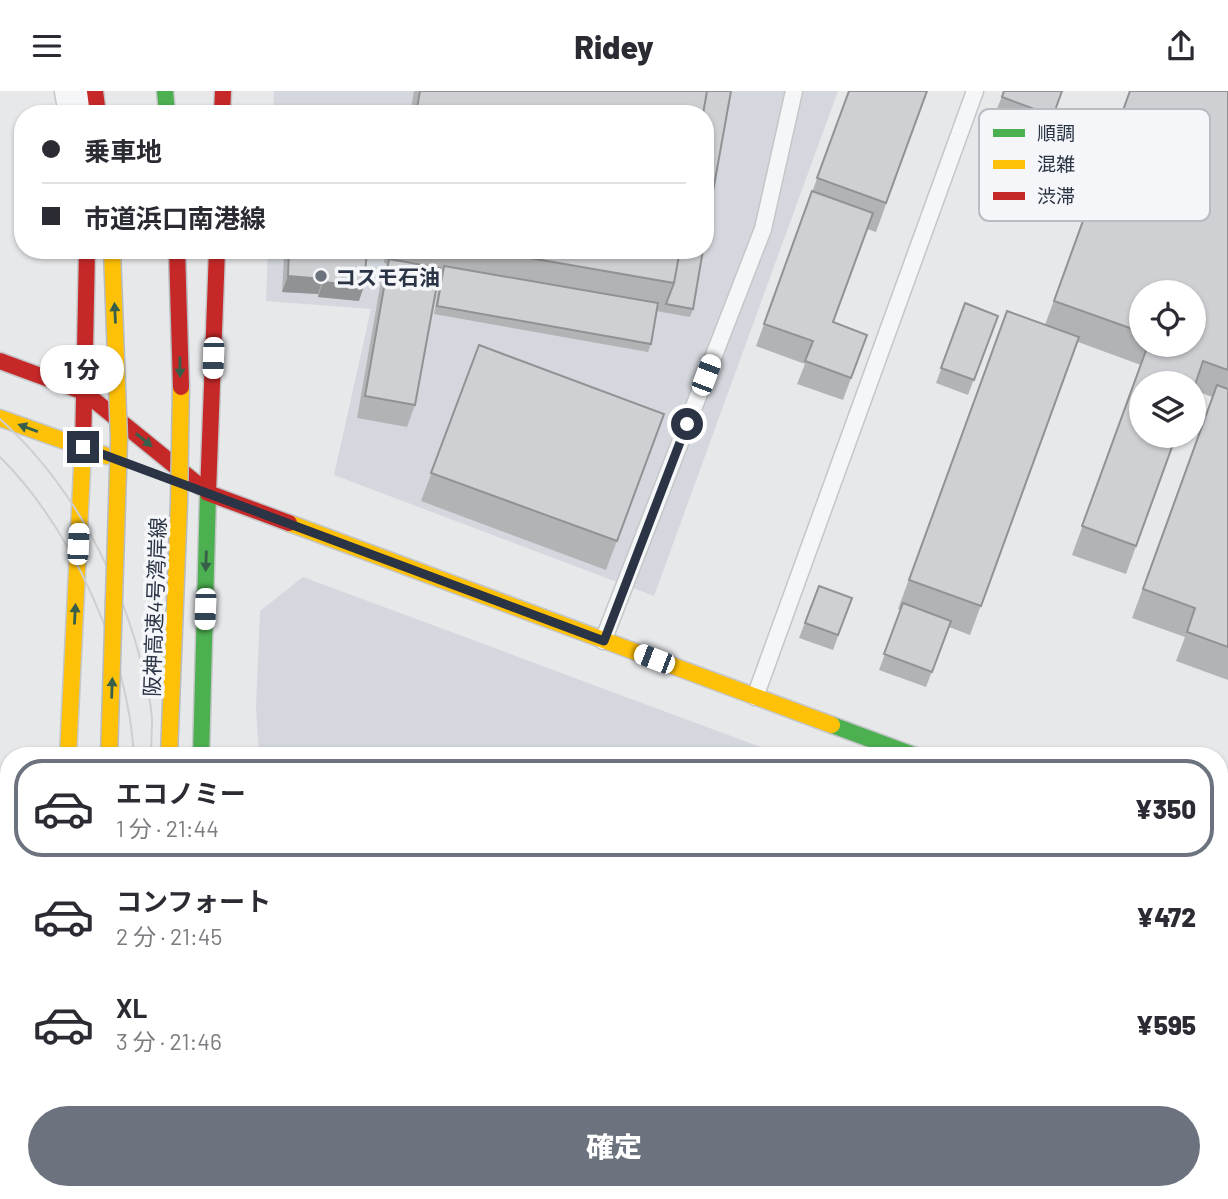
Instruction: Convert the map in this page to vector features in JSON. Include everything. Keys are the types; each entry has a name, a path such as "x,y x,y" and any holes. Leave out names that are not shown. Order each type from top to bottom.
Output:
{"main road":[{"path":"68,747 83,447 87,259"},
{"name":"阪神高速4号湾岸線","path":"109,747 118,473 118,366 112,259"},
{"name":"阪神高速4号湾岸線","path":"169,747 180,408 177,259"},
{"path":"201,747 217,259"},
{"path":"0,361 84,392 208,493"},
{"path":"0,418 133,465"},
{"path":"158,475 891,747"}],"lane":[{"path":"604,641 763,229 794,91"},
{"path":"755,697 975,91"}],"shaded area":[{"path":"274,91 838,91 654,596 334,475 371,309 266,301 268,259 714,259 714,105 273,105"},
{"path":"303,577 761,747 258,747 256,708 260,611"}],"building":[{"path":"420,91 707,91 705,105 418,105"},
{"path":"707,91 731,91 714,186 714,105 705,105"},
{"path":"849,91 927,91 886,203 817,178"},
{"path":"1004,91 1062,91 1056,109 1034,109 1002,97"},
{"path":"1130,91 1228,91 1228,370 1203,361 1200,371 1139,371 1144,357 1206,357 1206,280 1129,280 1129,328 1054,301 1083,221 1210,221 1210,109 1123,109"},
{"path":"812,191 873,213 833,322 867,335 851,378 805,361 813,341 764,324"},
{"path":"289,259 366,259 364,286 288,276"},
{"path":"389,259 440,268 415,405 365,396"},
{"path":"536,259 678,259 674,283"},
{"path":"678,259 701,259 693,309 666,304 674,283"},
{"path":"444,266 658,303 651,344 437,306"},
{"path":"965,303 998,316 974,380 941,368"},
{"path":"1007,311 1079,337 981,606 909,580"},
{"path":"479,345 664,414 617,541 431,473"},
{"path":"1217,385 1228,389 1228,647 1187,632 1195,608 1143,589 1194,448 1206,448 1206,415"},
{"path":"1129,397 1129,448 1172,448 1136,546 1082,526"},
{"path":"819,586 852,598 838,635 805,623"},
{"path":"903,603 951,621 932,672 884,654"}],"tram line":[{"path":"0,419 24,442 65,493 112,578 135,640 148,689 152,719 151,747"},
{"path":"0,457 51,520 92,596 121,677 133,747"}],"traffic: fast":[{"path":"165,91 166,105"},
{"path":"201,747 208,493"},
{"path":"832,725 892,747"}],"traffic: slow":[{"path":"109,747 119,440 112,259"},
{"path":"169,747 181,387"},
{"path":"0,418 107,456"},
{"path":"68,747 83,448"},
{"path":"289,523 832,725"}],"traffic: jam":[{"path":"95,91 97,105"},
{"path":"222,105 223,91"},
{"path":"83,448 87,259"},
{"path":"177,259 181,387"},
{"path":"217,259 208,493 289,523"},
{"path":"0,361 84,392 201,487"}],"place":[{"name":"コスモ石油","path":"321,276"}],"route":[{"path":"83,447 604,641 687,424"}]}
